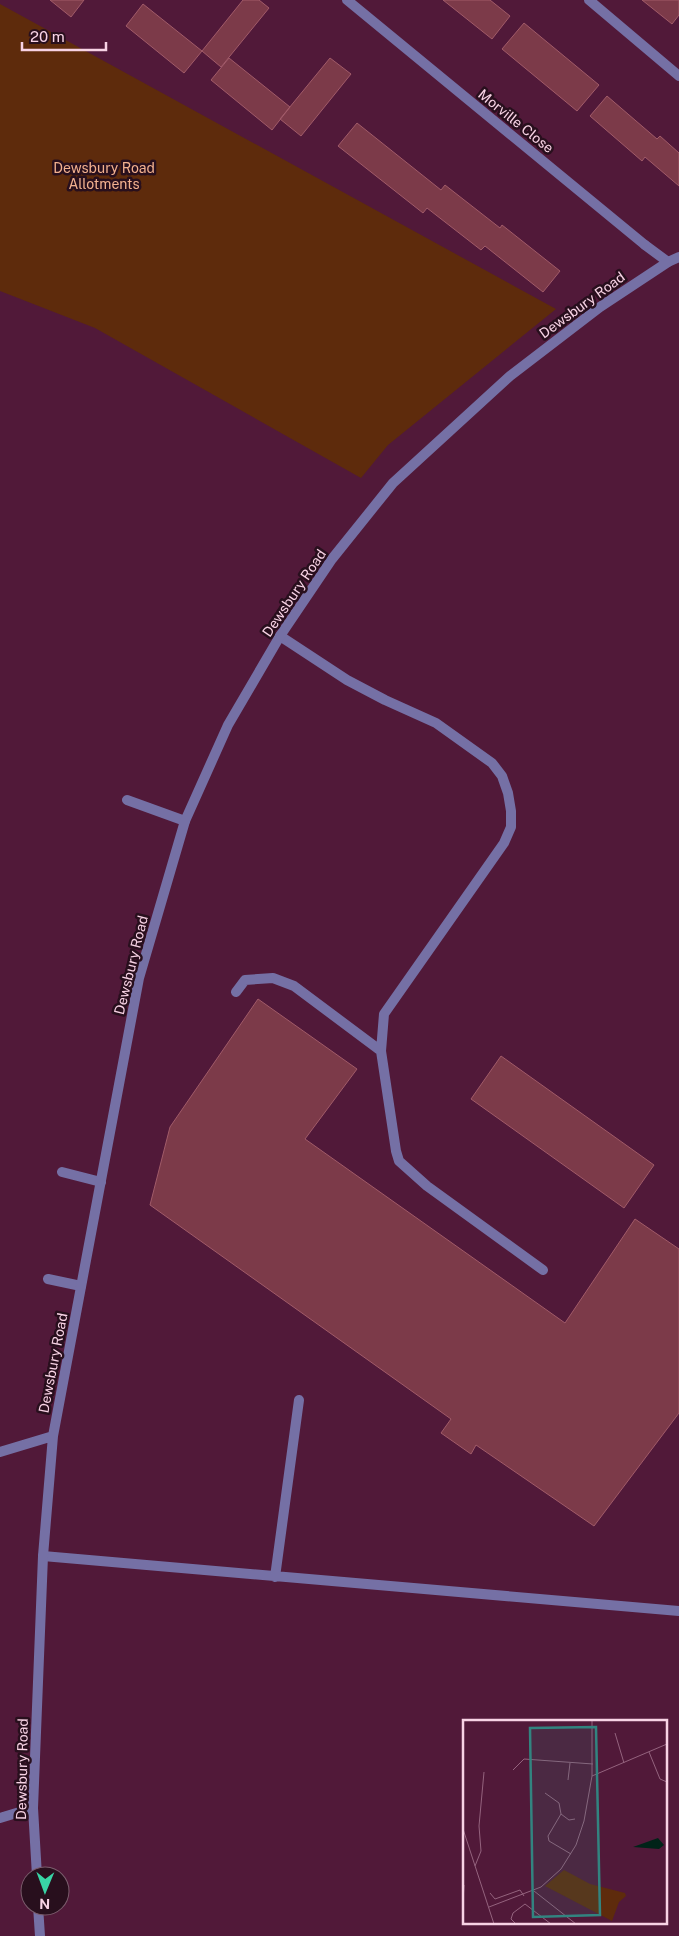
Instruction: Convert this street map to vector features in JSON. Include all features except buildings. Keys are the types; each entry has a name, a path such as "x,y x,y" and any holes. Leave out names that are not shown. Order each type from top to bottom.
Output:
{"street":[{"path":"589,0 679,76"},
{"name":"Morville Close","path":"350,1 668,262"},
{"name":"Dewsbury Road","path":"36,1866 33,1808 43,1556 53,1436 139,978 185,820 228,725 280,636 332,559 393,482 510,376 600,307 668,262 679,257"},
{"path":"280,636 347,680 436,723 492,763 502,776 508,793 511,811 511,827 504,843 384,1014 381,1051 399,1161 427,1186 543,1270"},
{"path":"127,800 185,820"},
{"path":"236,992 245,980 272,978 294,986 381,1051"},
{"path":"62,1172 101,1182"},
{"path":"48,1279 81,1286"},
{"path":"275,1577 299,1400"},
{"path":"0,1452 53,1436"},
{"path":"43,1556 679,1611"},
{"path":"0,1818 33,1808"},
{"path":"39,1916 40,1936"}],"green space":[{"name":"Dewsbury Road Allotments","path":"0,4 556,309 388,445 361,478 95,328 0,291"}]}
